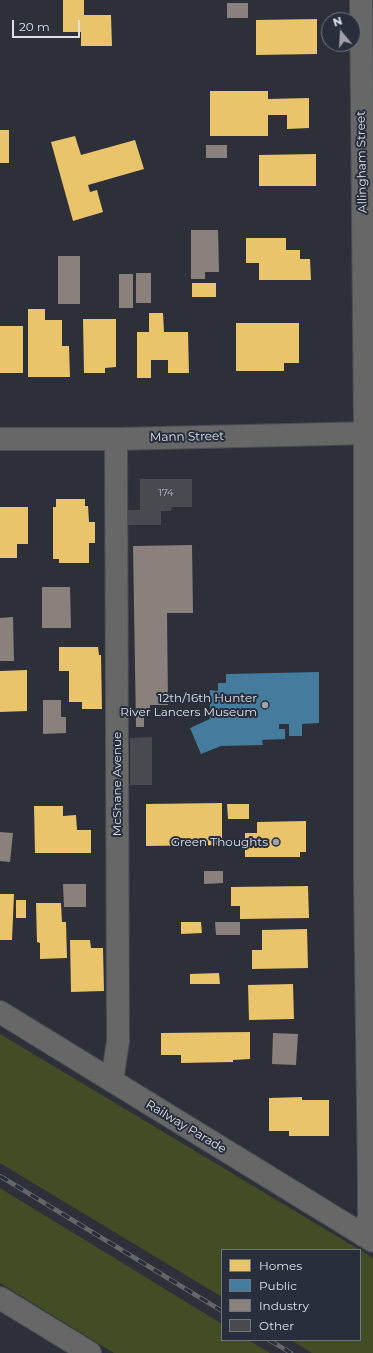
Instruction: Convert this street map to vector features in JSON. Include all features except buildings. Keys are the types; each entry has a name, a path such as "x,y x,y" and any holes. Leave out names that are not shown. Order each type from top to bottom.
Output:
{"street":[{"name":"Allingham Street","path":"361,0 369,434 371,1185 368,1238"},
{"name":"Mann Street","path":"0,439 369,434"},
{"name":"McShane Avenue","path":"112,1081 118,1041 116,438"},
{"name":"Railway Parade","path":"0,1012 368,1238"},
{"path":"0,1298 90,1353"}],"green space":[{"path":"0,1034 358,1249 221,1249 221,1296 0,1163"},
{"path":"0,1188 221,1323 221,1341 250,1341 270,1353 114,1353 0,1283"},
{"path":"361,1251 373,1258 373,1353 312,1353 293,1341 361,1341"}],"railway":[{"path":"0,1176 221,1310"},
{"path":"271,1341 291,1353"}],"place":[{"name":"12th/16th Hunter River Lancers Museum","path":"265,705"},
{"name":"Green Thoughts","path":"276,842"}]}
